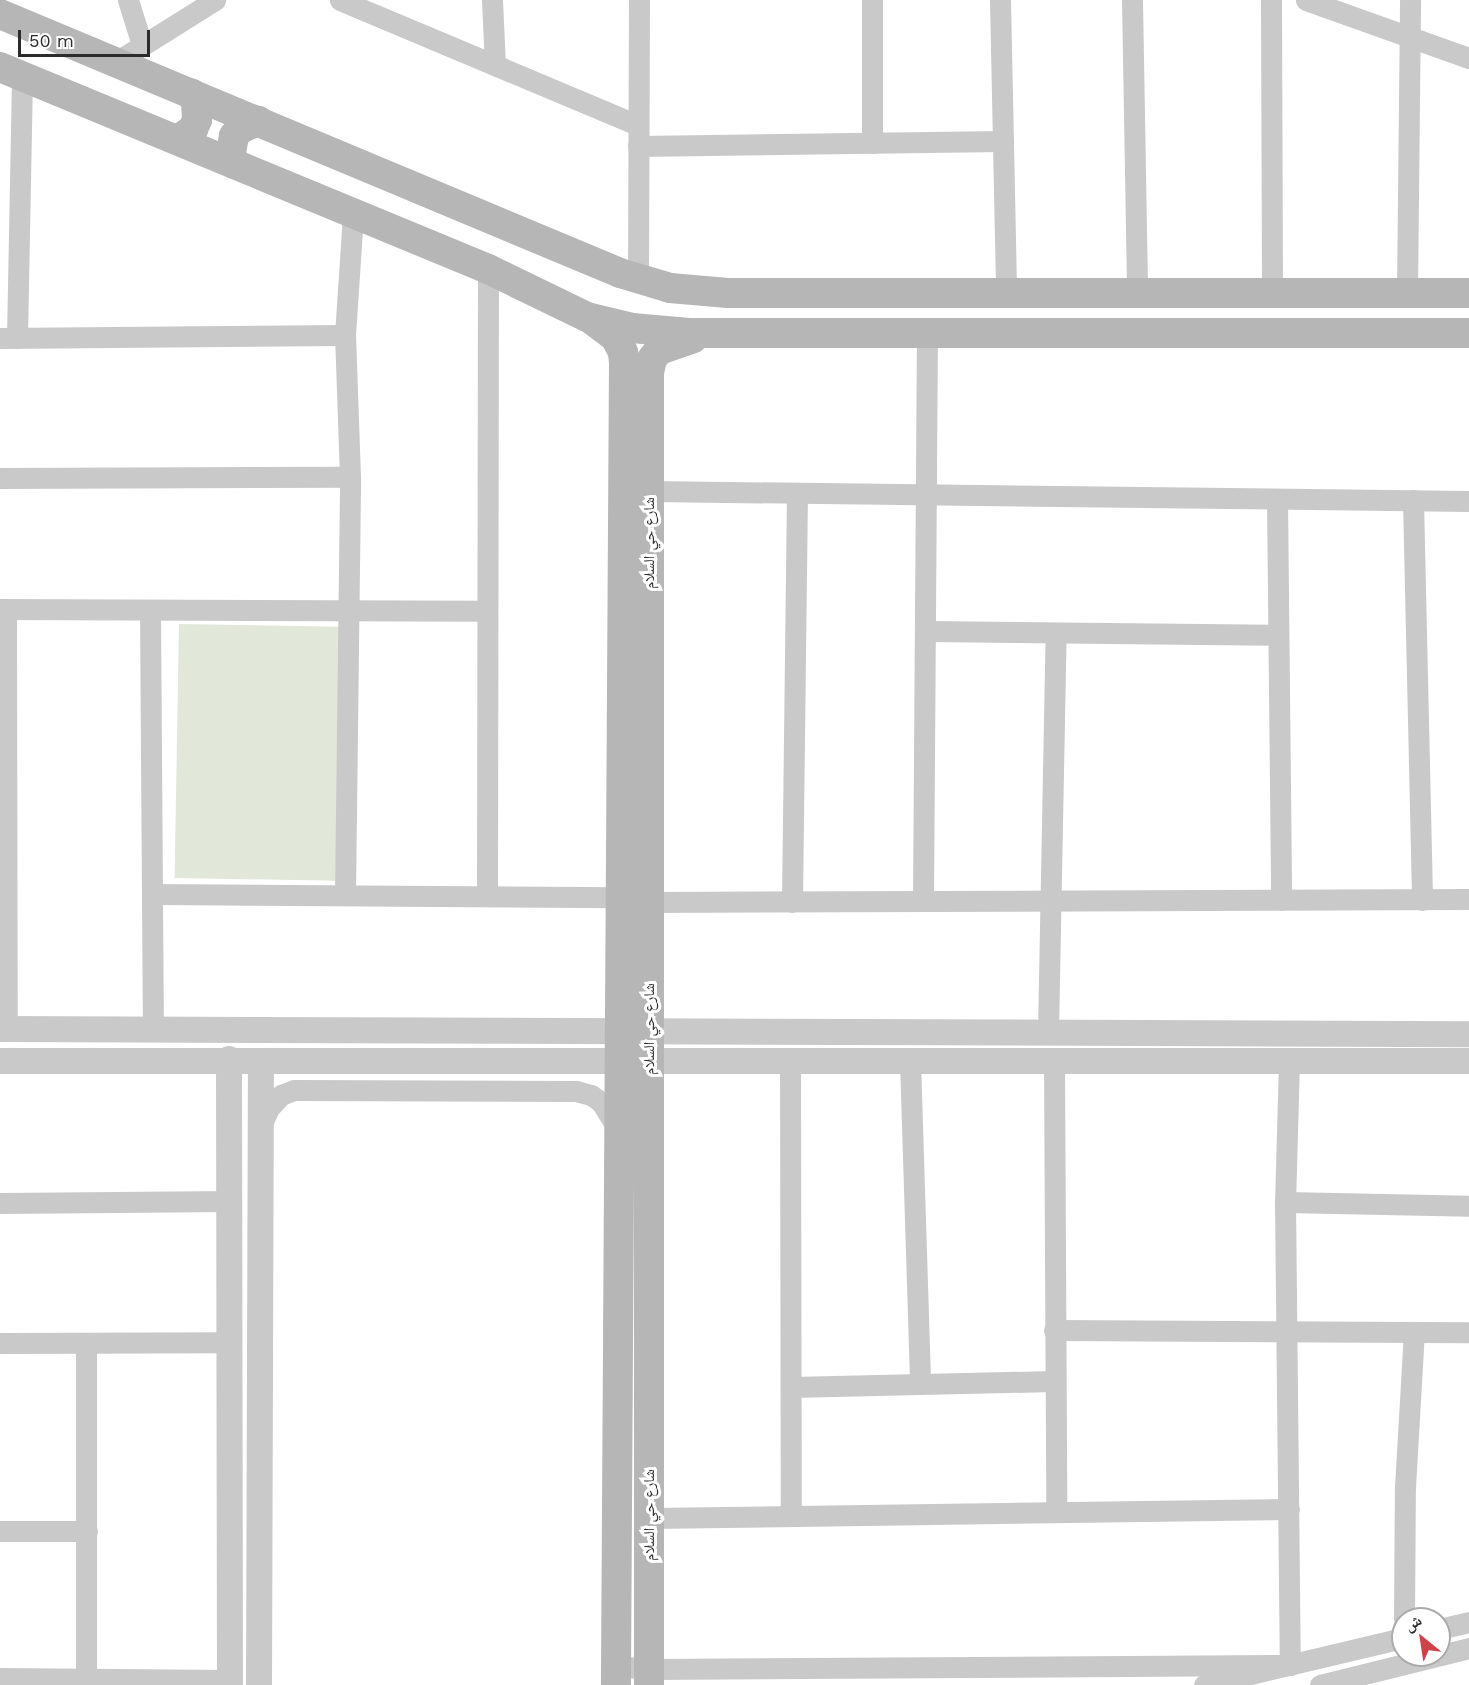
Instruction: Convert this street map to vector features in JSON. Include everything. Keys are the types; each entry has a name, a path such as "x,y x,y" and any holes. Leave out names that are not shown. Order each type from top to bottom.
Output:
{"main road":[{"path":"0,14 638,279 670,288 728,293 1469,293"},
{"path":"11,72 488,269 587,317 609,331 623,352 637,423 620,976 606,1031 620,1061 616,1675"},
{"path":"178,140 192,129 197,120 196,101 191,93"},
{"path":"234,164 231,154 234,136 240,129 258,121"},
{"path":"1010,292 1023,306 1018,327 1013,333"},
{"path":"1067,333 1063,327 1061,312 1072,293"},
{"path":"587,317 651,331 722,333 1469,333"},
{"name":"شارع حي السلام","path":"650,1677 650,1518 662,1061 660,1031 650,978 650,491 637,423 652,359 660,350 678,342 722,333"},
{"path":"620,976 635,981 650,978"}],"street":[{"path":"128,0 142,45"},
{"path":"116,62 216,0"},
{"path":"340,0 495,65 638,136 872,143 1003,141"},
{"path":"492,0 495,65"},
{"path":"638,279 639,0"},
{"path":"872,0 872,143"},
{"path":"1000,0 1003,141 1010,292"},
{"path":"1132,0 1137,294"},
{"path":"1271,0 1272,293"},
{"path":"1306,0 1469,58"},
{"path":"1407,293 1410,0"},
{"path":"11,72 9,338 345,335"},
{"path":"345,895 350,477 345,335 353,213"},
{"path":"486,896 488,269"},
{"path":"922,901 927,333"},
{"path":"0,478 350,477"},
{"path":"650,491 1469,501"},
{"path":"792,902 797,493"},
{"path":"1277,499 1281,900"},
{"path":"1413,501 1422,900"},
{"path":"487,611 3,609 4,1029 1469,1034"},
{"path":"150,610 153,1017"},
{"path":"925,631 1278,635"},
{"path":"1048,1032 1056,633"},
{"path":"152,894 621,897"},
{"path":"650,903 1469,899"},
{"path":"588,1060 594,1059 602,1050 601,1039 606,1031"},
{"path":"1404,1061 1412,1055 1415,1046 1407,1033"},
{"path":"1430,1061 1423,1054 1422,1044 1433,1034"},
{"path":"0,1061 230,1059 261,1061 1469,1061"},
{"path":"0,1678 230,1683 230,1059"},
{"path":"259,1685 261,1061"},
{"path":"790,1061 791,1516"},
{"path":"910,1061 920,1384"},
{"path":"1054,1061 1056,1512"},
{"path":"1289,1061 1285,1202 1291,1665"},
{"path":"261,1126 269,1108 281,1095 294,1090 576,1091 591,1095 601,1102 619,1132"},
{"path":"0,1203 230,1201"},
{"path":"1285,1202 1469,1206"},
{"path":"230,1277 236,1285 246,1287 255,1282 260,1273"},
{"path":"230,1310 238,1303 249,1302 260,1314"},
{"path":"1054,1330 1469,1332"},
{"path":"1404,1607 1405,1487 1413,1332"},
{"path":"0,1343 230,1342"},
{"path":"86,1343 86,1681"},
{"path":"791,1387 1054,1381"},
{"path":"650,1518 1289,1509"},
{"path":"0,1531 87,1531"},
{"path":"1451,1626 1469,1622"},
{"path":"1204,1685 1391,1641"},
{"path":"1320,1685 1469,1648"},
{"path":"616,1675 650,1677 1291,1665"}],"shaded area":[{"path":"179,624 340,627 336,881 175,878"}]}
